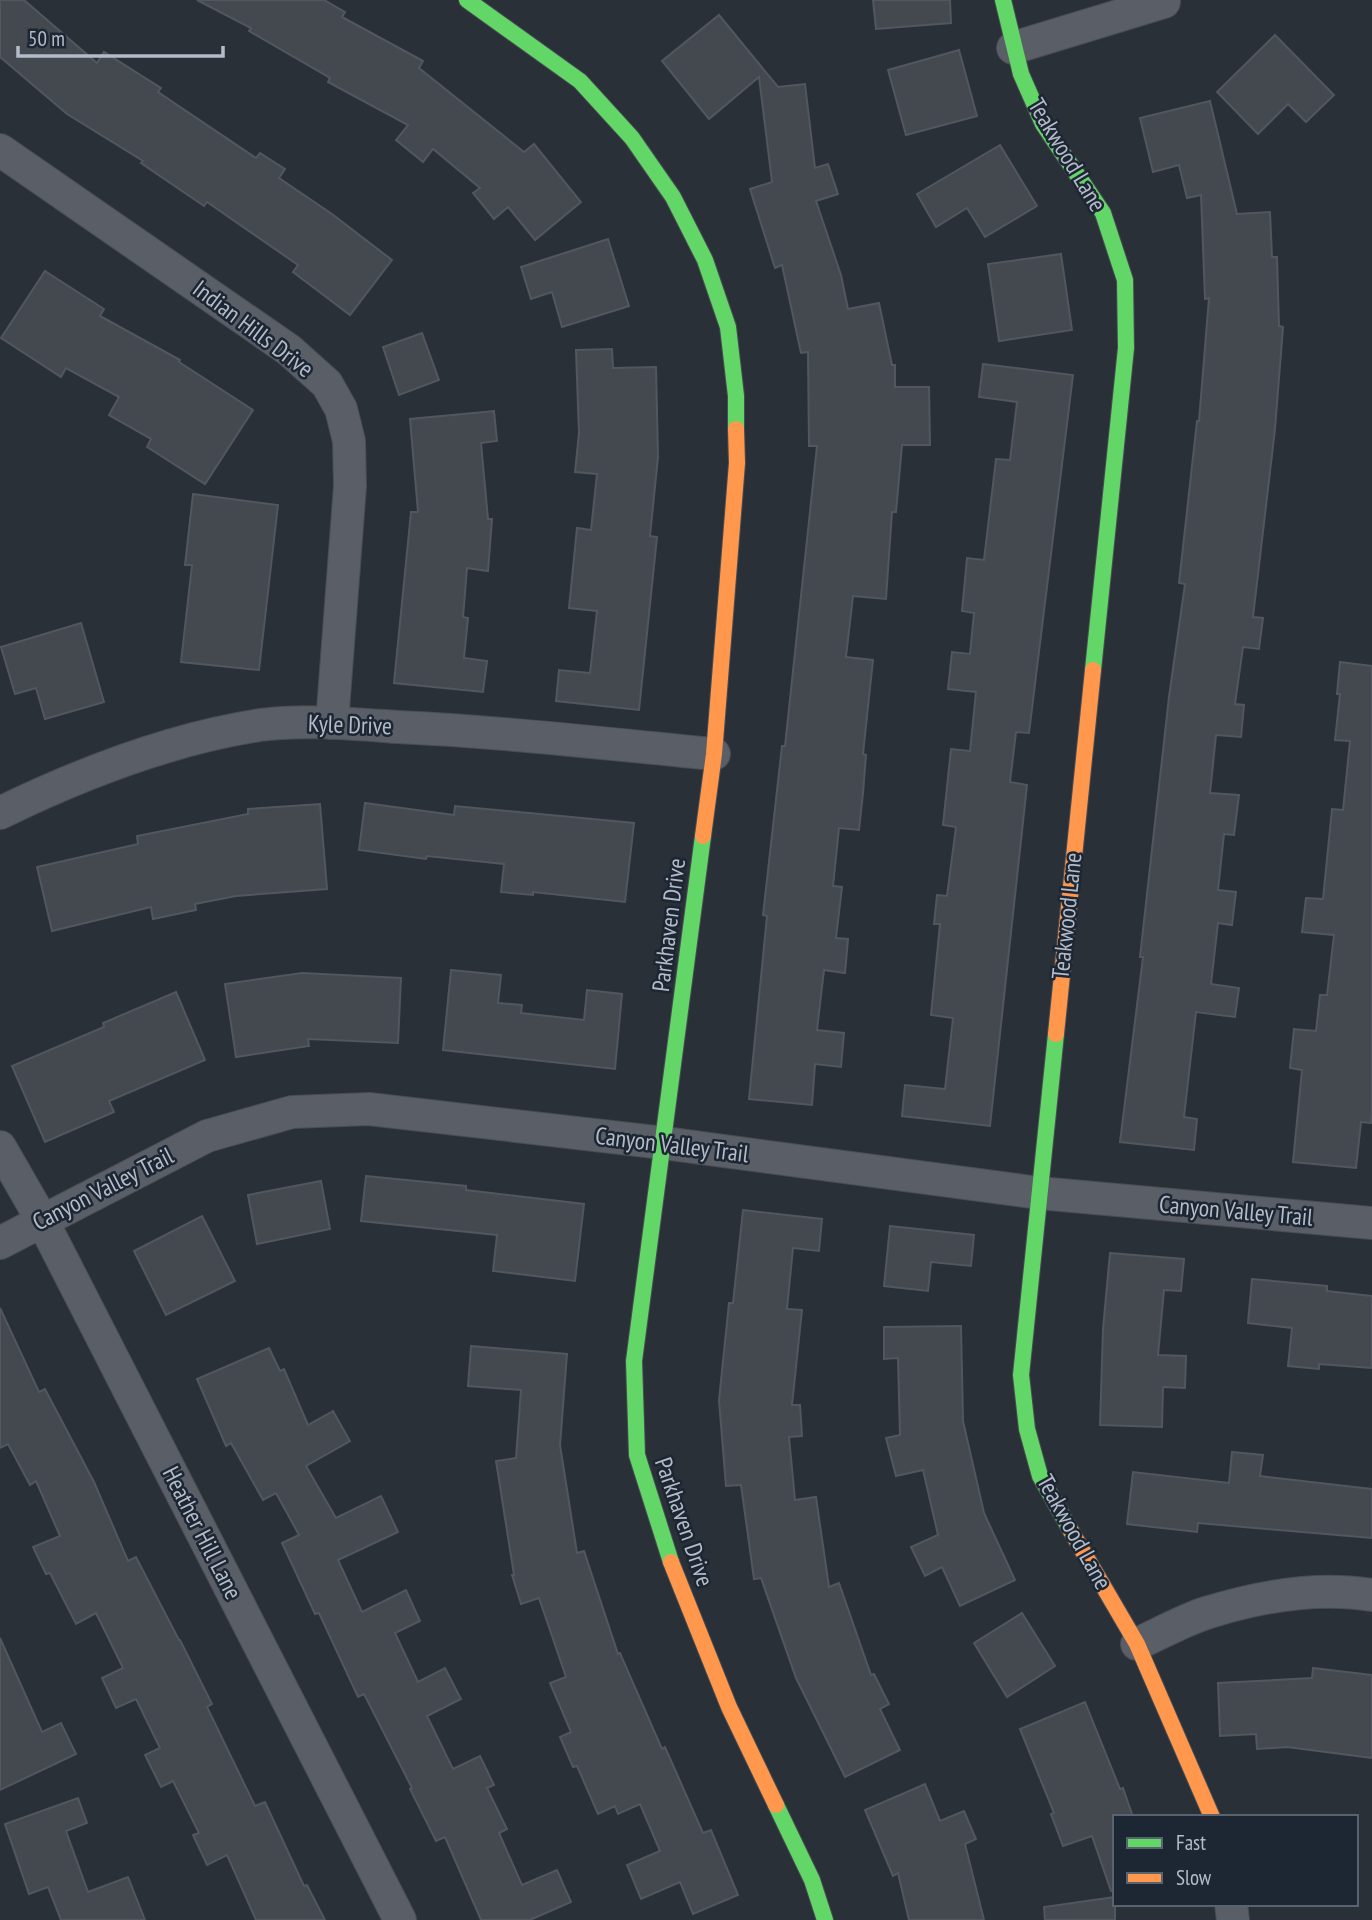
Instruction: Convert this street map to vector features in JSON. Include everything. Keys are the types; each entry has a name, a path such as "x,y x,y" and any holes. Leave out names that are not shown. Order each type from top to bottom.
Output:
{"street":[{"name":"Parkhaven Drive","path":"467,0 580,81 632,138 680,210 705,260 728,327 736,396 737,463 714,754 634,1361 637,1455 664,1544 729,1707 812,1880 825,1920"},
{"name":"Teakwood Lane","path":"1003,0 1021,74 1043,124 1103,214 1125,280 1126,321 1126,348 1021,1375 1027,1429 1040,1476 1137,1644 1211,1815"},
{"path":"1013,48 1164,2"},
{"name":"Indian Hills Drive","path":"0,150 289,350 327,384 341,409 349,441 350,486 332,723"},
{"name":"Kyle Drive","path":"0,813 100,768 185,741 262,724 332,723 444,729 714,754"},
{"name":"Canyon Valley Trail","path":"0,1243 207,1136 292,1112 369,1109 664,1143 1039,1193 1372,1223"},
{"name":"Heather Hill Lane","path":"0,1147 42,1220 400,1920"},
{"path":"1137,1644 1205,1614 1256,1600 1300,1591 1350,1591 1372,1595"}],"building":[{"path":"0,0 24,0 97,63 104,52 161,88 158,92 256,158 260,153 285,169 279,178 392,260 350,315 293,272 298,265 207,202 204,206 141,163 143,161 67,114 0,57"},
{"path":"197,0 324,0 345,12 342,17 423,61 419,68 524,152 534,144 581,202 535,240 508,207 494,219 473,193 480,188 433,149 423,162 396,140 408,125 328,82 330,78 249,31 251,28"},
{"path":"873,0 950,0 951,23 876,29"},
{"path":"719,15 778,87 805,84 815,168 828,164 838,194 816,201 841,275 848,309 879,303 892,365 895,365 895,387 929,387 930,445 902,445 896,512 892,512 886,599 853,596 846,657 873,660 863,754 866,755 863,793 859,830 839,828 833,886 842,887 836,938 848,939 845,973 824,970 817,1030 844,1033 841,1067 815,1064 812,1105 749,1099 767,916 763,915 782,746 785,746 817,446 809,446 808,352 801,353 782,265 775,268 750,189 772,182 759,77 709,119 662,61"},
{"path":"1275,35 1334,95 1306,122 1288,104 1258,134 1217,92"},
{"path":"959,50 977,116 906,135 888,70"},
{"path":"1210,101 1237,214 1270,212 1272,257 1277,257 1279,326 1283,327 1275,429 1253,617 1263,618 1259,649 1243,647 1235,704 1244,705 1241,737 1216,735 1210,793 1239,795 1234,835 1224,834 1218,890 1236,892 1232,925 1218,923 1211,984 1239,988 1235,1017 1196,1012 1184,1117 1197,1119 1194,1150 1120,1142 1143,957 1140,957 1169,697 1185,584 1179,583 1199,421 1209,298 1205,299 1201,195 1187,198 1179,165 1153,172 1140,118"},
{"path":"1000,145 1037,206 985,237 967,208 936,227 917,194"},
{"path":"608,239 629,306 562,327 552,292 531,299 521,267"},
{"path":"1061,254 1072,330 999,341 988,264"},
{"path":"45,271 104,309 100,316 180,360 179,362 253,410 205,484 147,447 151,439 109,415 119,397 66,368 61,377 1,338"},
{"path":"422,333 439,380 399,395 383,347"},
{"path":"612,349 613,368 656,367 658,457 650,536 657,537 639,710 556,701 559,670 590,673 597,611 569,608 577,528 591,530 597,474 575,472 579,433 576,350"},
{"path":"983,364 1073,375 1029,733 1016,732 1010,782 1027,785 990,1126 902,1116 905,1085 945,1089 953,1018 931,1015 940,924 934,924 937,895 947,896 956,827 943,825 951,749 970,751 976,692 948,689 952,652 970,654 974,613 962,611 967,558 984,560 996,459 1010,460 1017,402 979,397"},
{"path":"494,411 497,441 481,443 488,519 492,519 488,571 467,568 463,617 468,618 464,658 487,661 483,692 394,683 411,512 418,512 410,419"},
{"path":"193,494 278,505 259,670 181,662 192,565 185,565"},
{"path":"81,623 104,702 45,719 36,688 15,694 1,647"},
{"path":"1340,662 1372,666 1372,1111 1371,1123 1361,1122 1356,1168 1293,1162 1302,1070 1290,1068 1294,1029 1316,1031 1320,995 1327,995 1334,935 1302,932 1306,898 1323,899 1332,809 1343,810 1350,741 1335,740"},
{"path":"365,803 454,815 455,806 634,823 625,902 533,892 533,895 501,892 504,864 427,856 426,859 359,850"},
{"path":"320,804 327,889 236,896 195,904 196,910 153,919 151,907 52,931 37,867 138,844 137,836 248,814 248,809"},
{"path":"451,970 501,975 498,1003 522,1005 521,1013 584,1020 587,990 622,994 615,1069 443,1050"},
{"path":"302,973 401,978 398,1043 308,1039 309,1046 236,1057 225,984"},
{"path":"176,992 205,1060 109,1101 114,1112 45,1142 12,1066 104,1027 103,1023"},
{"path":"366,1176 466,1186 466,1190 584,1204 575,1281 493,1271 497,1235 361,1221"},
{"path":"321,1181 330,1229 257,1244 248,1195"},
{"path":"743,1210 822,1219 819,1251 793,1248 787,1309 802,1310 792,1405 800,1405 802,1436 789,1437 795,1500 816,1497 829,1587 839,1583 871,1675 874,1674 889,1704 880,1709 900,1750 845,1777 796,1678 761,1578 754,1579 741,1485 726,1486 719,1400 729,1303 733,1303"},
{"path":"202,1216 235,1281 166,1315 134,1251"},
{"path":"890,1226 974,1235 971,1266 931,1262 928,1291 884,1286"},
{"path":"1110,1253 1184,1259 1181,1291 1164,1290 1158,1355 1186,1356 1185,1388 1163,1387 1162,1427 1100,1425 1103,1329"},
{"path":"1252,1279 1327,1286 1327,1291 1372,1296 1372,1368 1319,1364 1319,1369 1288,1366 1292,1328 1248,1323"},
{"path":"0,1308 39,1392 45,1389 94,1482 128,1561 136,1557 180,1640 212,1704 207,1707 255,1806 265,1802 304,1886 307,1885 325,1920 256,1920 227,1855 207,1865 193,1835 199,1833 173,1781 161,1787 145,1755 160,1748 136,1699 116,1708 102,1678 123,1668 96,1613 76,1624 50,1573 46,1574 33,1547 60,1536 36,1481 30,1485 8,1444 0,1448"},
{"path":"961,1326 963,1421 984,1513 1015,1580 960,1606 942,1567 925,1576 911,1547 938,1535 923,1470 896,1476 886,1438 900,1435 898,1358 884,1359 884,1327"},
{"path":"471,1346 567,1354 560,1445 577,1553 584,1551 618,1654 620,1653 662,1749 665,1747 703,1833 711,1830 738,1895 693,1914 680,1882 641,1899 627,1865 660,1851 640,1804 618,1814 615,1806 598,1814 577,1766 573,1767 560,1737 571,1732 550,1683 566,1677 539,1598 521,1604 512,1575 496,1461 516,1458 521,1390 468,1386"},
{"path":"269,1348 280,1371 284,1369 308,1425 333,1411 350,1441 306,1466 336,1518 381,1496 398,1532 338,1560 362,1612 406,1590 420,1621 395,1633 418,1682 445,1668 461,1699 427,1716 453,1769 480,1756 494,1785 487,1788 507,1829 499,1833 522,1885 557,1870 571,1902 530,1920 481,1920 445,1837 436,1841 364,1694 358,1697 319,1613 315,1614 282,1543 299,1535 276,1493 263,1500 231,1443 226,1446 197,1379"},
{"path":"1232,1452 1263,1455 1260,1476 1372,1489 1372,1538 1198,1523 1197,1532 1127,1524 1133,1472 1229,1483"},
{"path":"1022,1613 1055,1666 1007,1697 974,1643"},
{"path":"0,1638 42,1732 61,1723 76,1754 0,1790"},
{"path":"1313,1668 1372,1675 1372,1758 1287,1747 1257,1749 1256,1734 1220,1736 1218,1683 1312,1678"},
{"path":"1085,1702 1132,1815 1113,1815 1113,1890 1092,1836 1063,1846 1051,1814 1054,1813 1020,1729"},
{"path":"925,1784 940,1821 964,1811 976,1839 965,1844 984,1920 909,1920 898,1873 893,1876 865,1810"},
{"path":"78,1798 87,1823 66,1831 88,1892 128,1877 145,1920 61,1920 48,1887 29,1894 5,1824"},
{"path":"1113,1897 1115,1920 1045,1920 1044,1907"}],"traffic: fast":[{"path":"467,0 580,81 632,138 673,197 705,260 728,327 736,396 736,429"},
{"path":"1003,0 1021,74 1043,124 1103,213 1125,280 1126,348 1093,670"},
{"path":"671,1562 637,1455 634,1361 703,836"},
{"path":"1056,1034 1021,1375 1027,1429 1040,1476 1071,1531"},
{"path":"776,1805 812,1880 825,1920"}],"traffic: slow":[{"path":"703,836 714,754 737,463 736,429"},
{"path":"1056,1034 1093,670"},
{"path":"1071,1531 1137,1644 1211,1815"},
{"path":"671,1562 729,1707 776,1805"}]}
